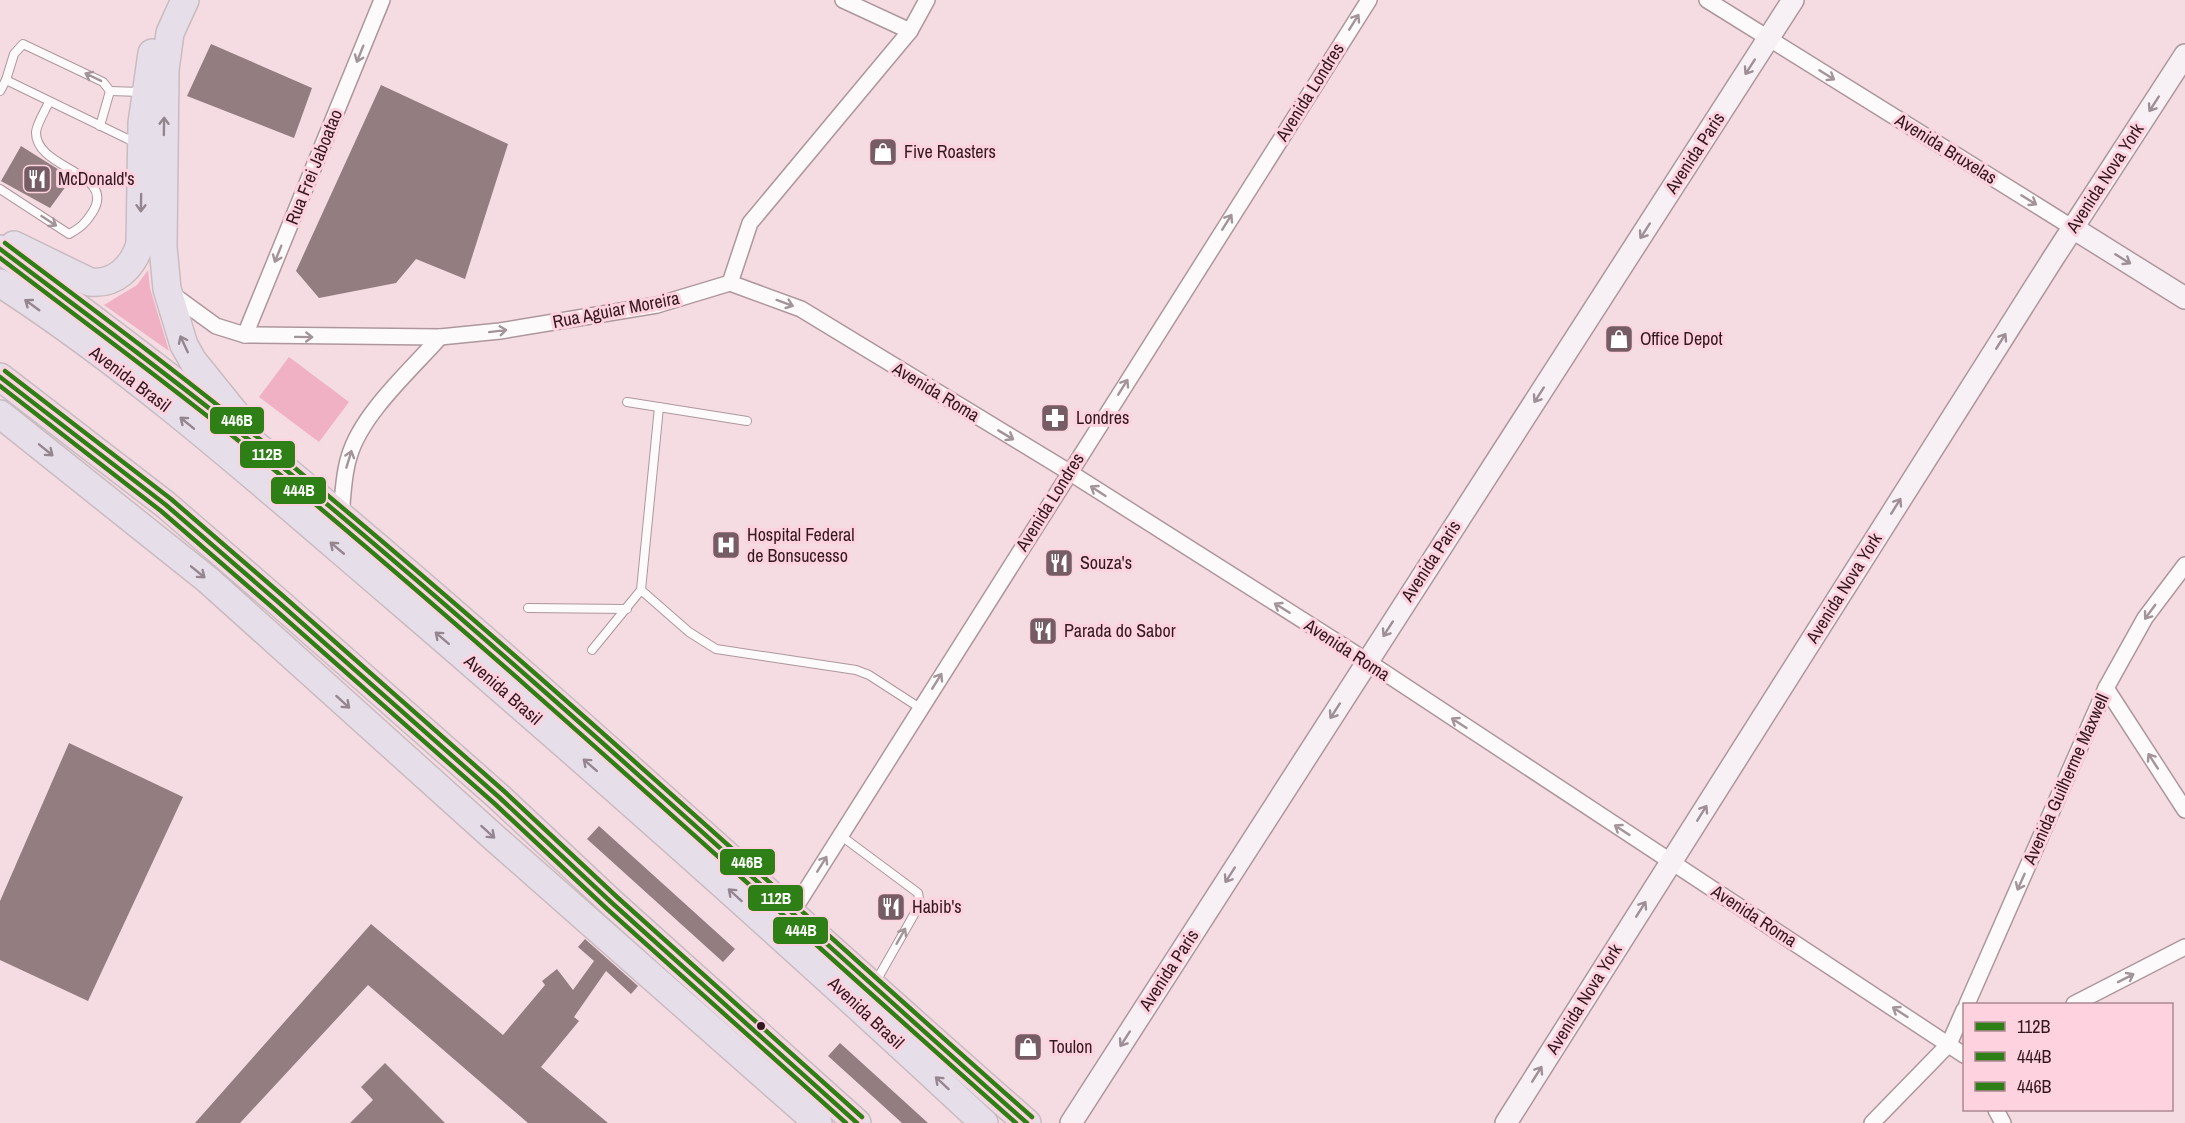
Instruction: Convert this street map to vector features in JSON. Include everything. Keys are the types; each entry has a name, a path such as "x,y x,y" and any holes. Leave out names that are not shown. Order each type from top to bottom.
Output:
{"highway":[{"path":"0,238 90,282 101,283 114,279 136,258 140,244 142,146 147,72 167,0"},
{"path":"185,0 170,33 165,70 163,247 167,290 175,321 193,361 271,457"},
{"name":"Avenida Brasil","path":"0,249 209,407 341,516 688,819 872,987 1027,1123"},
{"name":"Avenida Brasil","path":"0,283 134,380 246,469 591,765 984,1123"},
{"path":"0,377 165,505 277,601 500,798 612,903 856,1123"},
{"path":"0,414 208,580 498,841 818,1123"}],"main road":[{"name":"Avenida Paris","path":"1071,1123 1793,0"},
{"name":"Avenida Nova York","path":"1506,1123 2185,55"},
{"name":"Avenida Bruxelas","path":"2073,228 2185,298"}],"street":[{"name":"Rua Frei Jaboatao","path":"245,335 382,0"},
{"path":"843,0 910,31"},
{"path":"730,283 750,223 910,31 927,0"},
{"name":"Avenida Londres","path":"791,914 1368,0"},
{"name":"Avenida Bruxelas","path":"1707,0 2073,228"},
{"name":"Rua Aguiar Moreira","path":"167,290 202,318 216,326 245,335 440,337 500,331 626,312 730,283"},
{"name":"Avenida Roma","path":"730,283 801,309 1069,472 1367,662 1963,1054"},
{"path":"341,516 345,471 357,440 378,407 440,337"},
{"name":"Avenida Guilherme Maxwell","path":"1968,1003 2106,688 2145,618 2185,565"},
{"path":"2106,688 2185,810"},
{"path":"2078,1003 2185,947"},
{"path":"1872,1123 1949,1044 1963,1014"}],"lane":[{"path":"0,91 14,54 23,44 104,82 110,91 100,126"},
{"path":"6,80 142,146"},
{"path":"110,91 145,92"},
{"path":"0,189 69,234 83,227 96,208 99,198 94,185 51,157 39,143 36,133 49,102"},
{"path":"627,402 747,421"},
{"path":"592,650 641,590 659,407"},
{"path":"641,590 689,632 716,649 856,670 869,675 920,708"},
{"path":"528,608 627,609"},
{"path":"840,835 918,893 920,898 920,904 872,987"}],"shaded area":[{"path":"148,270 150,288 169,351 104,305 137,285"},
{"path":"289,357 349,402 319,442 259,397"}],"building":[{"path":"211,44 312,88 294,138 187,96"},
{"path":"381,85 508,144 465,279 416,259 396,283 319,298 296,271"},
{"name":"McDonald's","path":"21,146 72,178 50,208 1,181"},
{"path":"69,743 183,797 88,1001 0,960 0,901"},
{"path":"599,826 735,949 723,962 587,839"},
{"path":"371,924 503,1035 545,985 542,981 557,969 573,990 594,961 578,947 585,939 638,986 631,994 606,971 574,1017 579,1021 541,1067 608,1123 528,1123 368,985 240,1123 195,1123"},
{"path":"840,1043 928,1123 902,1123 828,1056"},
{"path":"385,1063 445,1123 350,1123 373,1100 361,1087"}],"transit line":[{"name":"446B","path":"5,243 207,397 370,531 561,696 1032,1117"},
{"name":"112B","path":"0,249 202,403 366,537 557,702 1027,1123"},
{"name":"444B","path":"0,258 201,411 361,543 550,707 1016,1123"},
{"name":"446B","path":"5,371 171,499 282,595 505,792 617,897 862,1117"},
{"name":"112B","path":"0,377 166,505 277,601 500,798 612,903 857,1123"},
{"name":"444B","path":"0,386 161,511 272,607 495,804 607,909 846,1123"}],"place":[{"name":"Five Roasters","path":"883,152"},
{"name":"McDonald's","path":"37,179"},
{"name":"Office Depot","path":"1619,339"},
{"name":"Londres","path":"1055,418"},
{"name":"Hospital Federal de Bonsucesso","path":"726,545"},
{"name":"Souza's","path":"1059,563"},
{"name":"Parada do Sabor","path":"1043,631"},
{"name":"Habib's","path":"891,907"},
{"name":"Toulon","path":"1028,1047"}]}
